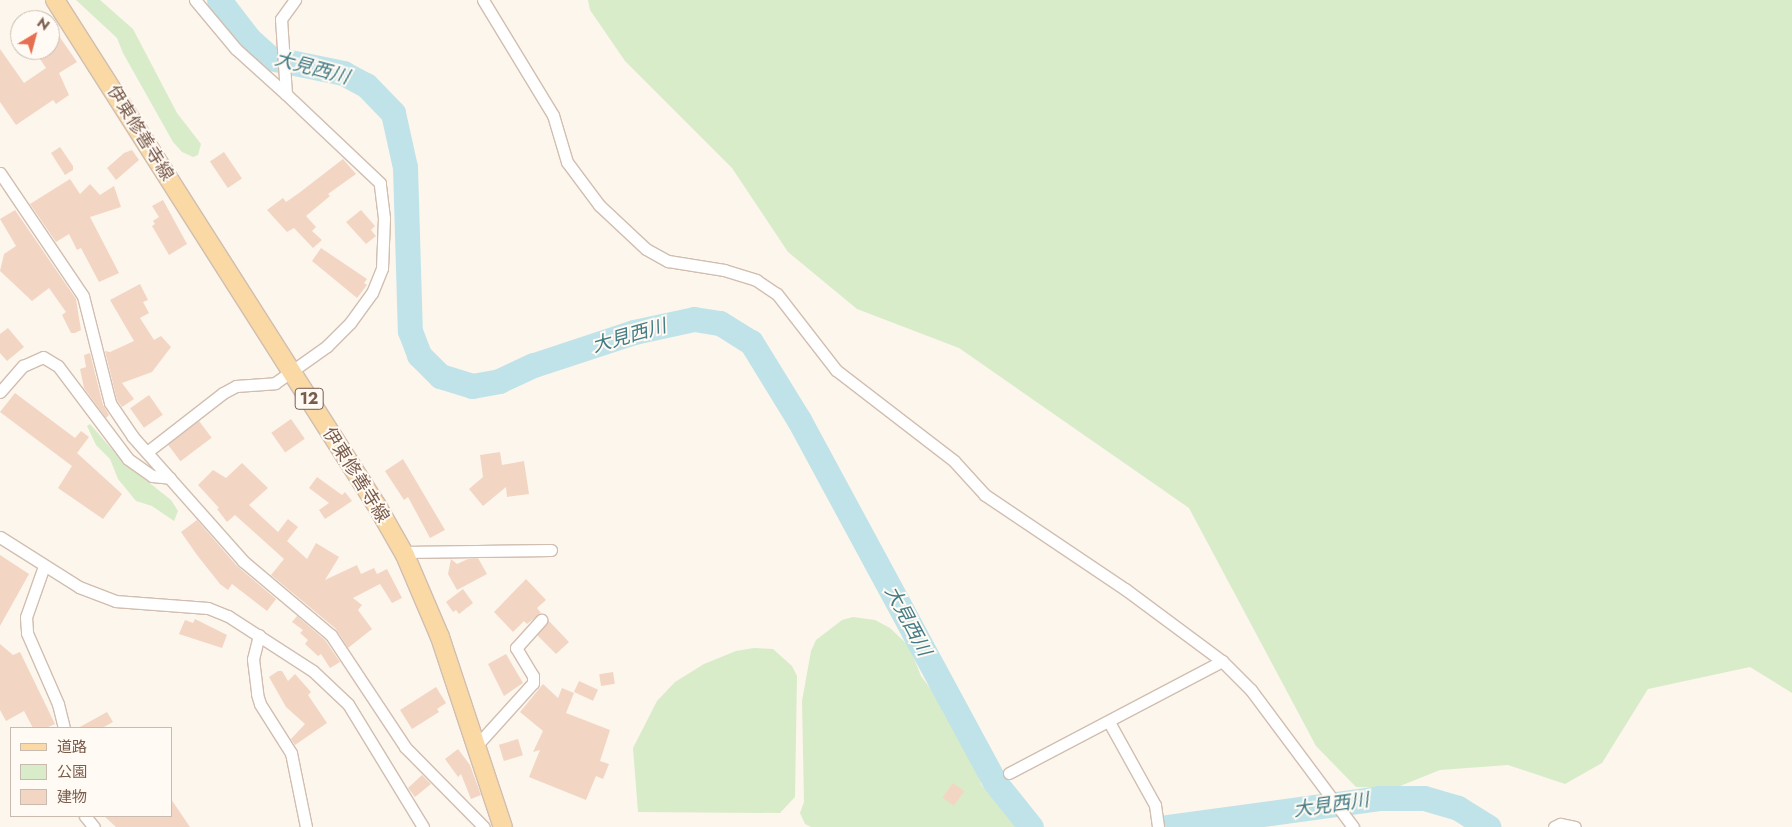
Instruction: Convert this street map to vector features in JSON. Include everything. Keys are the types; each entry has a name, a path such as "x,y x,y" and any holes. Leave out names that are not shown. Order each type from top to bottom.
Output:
{"main road":[{"name":"伊東修善寺線","path":"55,0 292,373 402,552 440,637 503,827"}],"street":[{"path":"147,452 223,393 236,386 275,383 292,373 350,323 372,293 384,257 384,218 380,183 286,90 236,50 195,0"},
{"path":"286,90 280,32 281,19 296,0"},
{"path":"483,0 553,115 567,162 579,182 646,249 668,261 724,270 756,280 777,294 836,370 954,461 985,495 1125,590 1222,661 1251,690 1320,780 1353,827"},
{"path":"0,173 83,296 110,403 147,452 242,561 331,635 405,747 484,827"},
{"path":"0,392 23,366 43,357 58,366 128,460 152,476 170,478"},
{"path":"0,537 79,587 115,601 208,608 259,635 313,671 340,695 423,827"},
{"path":"402,552 550,550"},
{"path":"44,566 26,617 27,633 58,704 64,727"},
{"path":"476,746 533,683 533,676 516,648 541,620"},
{"path":"259,635 253,659 260,704 291,753 306,827"},
{"path":"1009,773 1222,661"},
{"path":"1109,722 1156,812 1158,827"},
{"path":"86,817 94,827"},
{"path":"1554,827 1560,824 1575,827"}],"green space":[{"path":"76,0 100,0 133,29 177,113 201,144 198,155 193,157 182,152 173,142 123,53 117,38"},
{"path":"588,0 1792,0 1792,693 1750,667 1648,689 1602,763 1565,784 1508,765 1440,770 1395,788 1356,787 1316,746 1189,508 959,348 857,309 788,252 732,168 625,61 590,10"},
{"path":"90,424 122,461 171,500 178,511 174,521 152,506 136,501 118,479 110,459 96,445 87,426"},
{"path":"853,617 875,620 890,628 909,646 921,676 939,700 944,714 965,739 982,786 1018,827 811,827 805,824 800,813 804,802 802,701 811,651 816,640 842,620"},
{"path":"754,648 773,649 792,666 797,676 795,797 780,813 638,812 633,748 657,701 675,682 704,664 736,651"}],"building":[{"path":"60,37 77,62 59,73 69,95 56,104 53,100 16,125 0,102 0,49 24,83 46,68 41,60 60,60"},
{"path":"60,147 73,166 73,170 65,175 51,153"},
{"path":"132,150 139,160 116,180 107,168 124,153"},
{"path":"224,152 242,179 228,188 210,162"},
{"path":"343,159 356,174 328,194 330,196 306,216 316,227 312,231 322,240 313,248 294,228 287,232 267,210 283,198 286,202"},
{"path":"70,179 80,194 90,184 100,195 114,186 121,207 90,217 119,273 99,282 81,248 77,250 69,234 56,242 30,204"},
{"path":"163,200 187,244 169,255 152,226 155,224 153,221 159,217 152,206"},
{"path":"15,210 76,299 81,330 71,333 62,315 66,312 49,288 32,301 0,271 4,254 16,246 0,219"},
{"path":"361,210 375,226 371,230 376,236 366,244 346,222"},
{"path":"321,248 367,279 364,283 367,285 357,298 312,261"},
{"path":"140,284 148,300 143,302 149,313 140,318 154,340 161,336 171,347 152,372 122,383 134,399 122,407 117,400 105,351 110,352 134,341 110,300"},
{"path":"8,328 24,347 7,361 0,353 0,334"},
{"path":"90,353 103,405 109,415 106,418 84,388 80,369 86,367 84,355"},
{"path":"15,393 75,438 81,431 89,437 77,453 122,494 103,519 58,488 72,466 0,412"},
{"path":"149,395 163,415 144,428 130,408"},
{"path":"291,419 305,439 285,452 271,433"},
{"path":"199,421 212,438 180,461 168,444"},
{"path":"500,452 502,465 524,461 529,494 507,497 506,487 483,506 469,489 483,477 480,455"},
{"path":"403,459 445,530 430,538 408,497 404,500 385,471"},
{"path":"242,463 268,488 249,505 278,532 288,519 298,527 287,541 307,559 316,543 339,557 325,580 357,565 361,574 374,568 377,574 387,569 402,598 392,603 380,584 353,598 362,605 358,610 372,629 348,648 336,629 271,575 284,559 235,515 227,522 217,509 219,508 198,485 213,470 226,478"},
{"path":"317,477 342,495 345,492 352,501 325,519 319,510 329,503 309,488"},
{"path":"197,520 237,566 276,599 267,611 232,584 228,590 220,584 197,555 181,532"},
{"path":"0,555 29,574 0,626"},
{"path":"478,558 487,574 457,590 448,574 451,559 457,564 468,559"},
{"path":"526,579 546,600 537,608 541,613 527,624 524,621 513,632 494,612"},
{"path":"463,589 473,603 459,614 456,610 453,612 446,602"},
{"path":"297,616 325,640 340,662 330,668 321,654 318,656 305,644 308,640 300,633 303,630 292,622"},
{"path":"195,619 227,635 222,648 179,634 185,620 193,623"},
{"path":"548,620 569,642 556,654 537,635"},
{"path":"0,644 13,655 20,652 55,724 48,727 32,727 24,711 6,721 0,710"},
{"path":"506,654 523,683 504,696 488,664"},
{"path":"278,671 282,671 288,681 295,674 311,692 308,695 327,723 295,745 291,739 305,724 286,707 269,677"},
{"path":"613,672 615,684 601,686 599,674"},
{"path":"579,681 598,690 593,701 574,692"},
{"path":"543,684 558,698 562,688 574,693 566,713 610,730 600,761 609,764 603,779 596,776 586,800 529,777 540,750 533,752 543,731 520,712"},
{"path":"436,687 446,703 437,709 439,712 412,729 400,710"},
{"path":"107,712 113,722 104,727 80,727"},
{"path":"518,739 523,755 504,761 499,745"},
{"path":"458,749 470,765 481,795 471,799 461,774 458,777 445,759"},
{"path":"422,775 431,784 415,797 408,788"},
{"path":"953,783 964,791 954,806 942,798"},
{"path":"172,800 190,827 116,827 105,817 172,817"}],"waterway":[{"name":"大見西川","path":"219,0 249,39 270,58 343,73 366,85 393,113 405,167 410,331 419,355 440,376 472,386 499,381 534,365 634,332 694,319 720,323 751,342 799,420 994,781 1031,827"},
{"name":"大見西川","path":"1168,827 1379,798 1424,798 1458,808 1488,827"}]}
